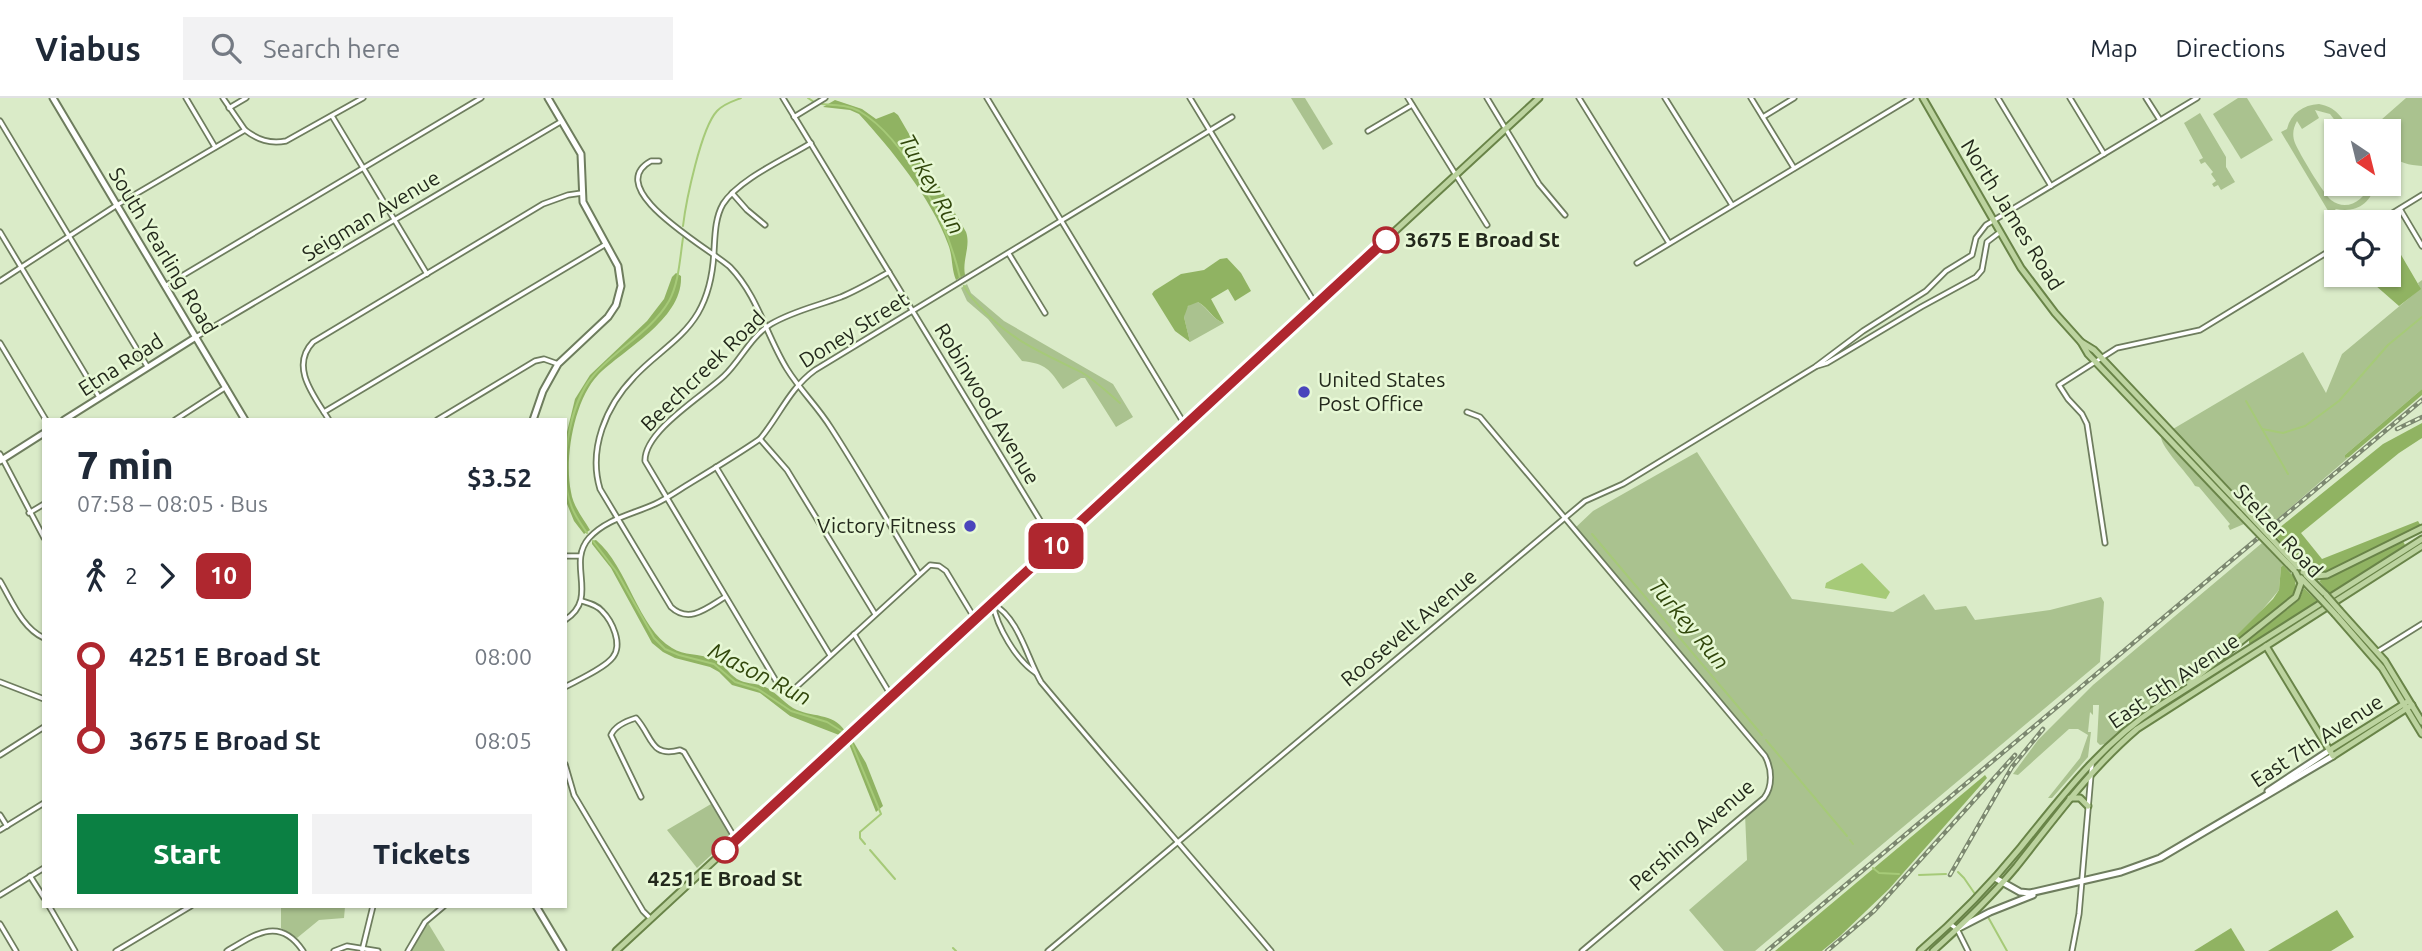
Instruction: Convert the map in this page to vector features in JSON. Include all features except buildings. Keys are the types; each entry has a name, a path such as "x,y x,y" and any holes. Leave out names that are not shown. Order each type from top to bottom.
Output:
{"main road":[{"path":"616,951 1539,98"},
{"name":"North James Road","path":"1923,98 2029,280 2099,361"},
{"name":"Stelzer Road","path":"2099,361 2377,652 2419,721 2422,734"},
{"path":"2298,570 2315,576 2328,574 2422,528"},
{"name":"East 5th Avenue","path":"1933,951 2003,882 2111,751 2151,719 2422,538"},
{"name":"East 5th Avenue","path":"1920,951 1995,878 2092,761 2115,740 2159,706 2422,546"},
{"path":"2159,706 2296,597 2301,583 2298,570"},
{"name":"Stelzer Road","path":"2337,612 2409,704"},
{"path":"2264,643 2331,753"},
{"name":"East 7th Avenue","path":"2331,753 2386,722 2409,704"},
{"name":"East 7th Avenue","path":"2331,753 2409,704"},
{"path":"2386,722 2405,715 2419,721"},
{"path":"2070,798 2074,796 2082,799 2088,806"}],"street":[{"name":"South Yearling Road","path":"52,98 244,418"},
{"path":"186,98 215,147"},
{"path":"223,98 245,130 261,140 280,142 298,136 363,98"},
{"path":"229,108 246,98"},
{"path":"165,286 481,98"},
{"path":"534,418 543,391 558,364 608,317 616,305 621,280 618,266 586,211 582,193 581,154 548,98"},
{"name":"Robinwood Avenue","path":"783,98 1055,546"},
{"path":"794,117 825,98"},
{"path":"986,98 1185,426"},
{"path":"1190,98 1316,304"},
{"path":"1408,98 1487,225"},
{"path":"1487,98 1539,184 1565,215"},
{"path":"1579,98 1669,243"},
{"path":"1665,98 1732,205"},
{"path":"1751,98 1794,167"},
{"path":"1762,117 1794,98"},
{"path":"1637,263 1911,98"},
{"path":"1997,98 2051,186"},
{"path":"2070,98 2104,154"},
{"path":"2146,98 2160,120"},
{"path":"1993,220 2197,98"},
{"path":"1368,131 1412,105"},
{"path":"332,116 427,274"},
{"name":"Doney Street","path":"580,556 588,538 617,519 665,498 760,439 773,424 797,384 815,370 1232,117"},
{"path":"0,121 147,366"},
{"name":"Seigman Avenue","path":"196,337 562,121"},
{"path":"0,281 117,205 245,130"},
{"path":"725,597 695,615 676,612 667,603 600,489 596,472 597,453 603,425 620,392 634,376 683,334 698,313 709,288 717,219 723,205 732,192 811,143"},
{"path":"659,161 651,161 642,169 639,179 642,195 658,214 714,253 745,285 754,298 778,354 833,431 919,573"},
{"path":"732,192 765,226"},
{"path":"328,418 304,377 304,357 309,346 543,204 582,193"},
{"path":"2422,195 2400,209 2422,246"},
{"name":"Roosevelt Avenue","path":"1048,951 1180,843 1565,516 1585,501 1623,484 1815,367 1863,331 1926,291 1946,271 1972,255 1979,232 1993,220"},
{"path":"0,232 99,397"},
{"name":"Roosevelt Avenue","path":"1815,367 1827,363 1976,277 1982,270 1987,242 2000,232"},
{"path":"324,412 606,244"},
{"path":"1009,254 1045,313"},
{"path":"2105,543 2087,424 2059,385 2117,348 2200,330 2324,254"},
{"name":"Beechcreek Road","path":"830,655 793,690 785,693 779,688 665,498 647,466 645,457 657,434 723,377 766,327 788,315 856,290 889,272"},
{"name":"Etna Road","path":"67,418 196,337"},
{"path":"0,343 45,418"},
{"path":"440,418 535,361 544,359 558,364"},
{"path":"178,418 226,387"},
{"name":"Pershing Avenue","path":"1467,412 1480,416 1565,516 1765,756 1770,769 1769,787 1764,798 1582,951"},
{"path":"42,434 1,458 42,535"},
{"path":"760,439 787,470 875,614"},
{"path":"716,467 830,655 930,565 943,568 976,619"},
{"path":"29,513 42,505"},
{"path":"567,556 580,556 582,601 577,610 567,618"},
{"path":"0,581 26,624 42,636"},
{"path":"567,686 608,662 613,658 617,647 614,631 602,611 582,601"},
{"path":"993,604 1003,609 1036,673"},
{"path":"993,604 995,615 1024,664 1036,673 1135,795 1180,843 1271,951"},
{"path":"2377,652 2422,624"},
{"path":"854,634 892,696"},
{"path":"1024,664 1031,660"},
{"path":"0,682 42,698"},
{"path":"640,797 611,735 614,729 636,718 659,751 684,752 736,840"},
{"path":"0,755 42,728"},
{"name":"East 7th Avenue","path":"1956,929 1990,912 2042,892 2131,870 2160,858 2331,753"},
{"path":"2072,951 2078,922 2092,761"},
{"path":"567,771 574,795 643,911 651,919"},
{"path":"0,830 42,804"},
{"path":"0,814 7,826"},
{"path":"0,895 42,869"},
{"path":"30,876 42,895"},
{"name":"East 7th Avenue","path":"1995,878 2022,893 2042,892"},
{"path":"50,908 75,951"},
{"path":"116,951 188,908"},
{"path":"363,949 373,908"},
{"path":"408,951 425,922 442,908"},
{"path":"537,908 563,951"},
{"path":"0,924 16,951"},
{"path":"1950,924 1956,929 1968,951"},
{"path":"227,951 253,935 271,931 288,935 303,951"},
{"path":"334,951 347,946 378,951"}],"shaded area":[{"path":"1291,98 1305,98 1333,144 1323,150"},
{"path":"2238,98 2247,98 2273,140 2241,159 2213,114"},
{"path":"2406,98 2422,98 2422,166 2401,161 2401,119 2382,119"},
{"path":"835,100 862,109 876,119 894,112 898,115 966,232 968,243 965,275 956,280 950,248 941,227 910,175 859,114 850,110 823,107"},
{"path":"2319,104 2330,108 2342,119 2334,119 2330,114 2315,110 2319,118 2302,129 2297,121 2293,134 2306,164 2324,191 2324,196 2337,203 2349,205 2362,196 2370,196 2362,206 2350,210 2328,210 2281,132 2287,129 2291,118 2298,111"},
{"path":"2200,113 2226,157 2226,167 2235,182 2221,190 2218,185 2214,187 2212,184 2216,181 2211,174 2213,172 2205,162 2201,164 2199,160 2203,158 2184,123"},
{"path":"2401,255 2421,289 2399,306 2377,287 2401,287"},
{"path":"1227,258 1241,273 1251,291 1235,301 1228,289 1211,299 1224,323 1198,302 1188,306 1184,317 1190,342 1175,331 1152,294 1181,274 1204,270 1220,259"},
{"path":"676,273 681,276 673,306 650,331 598,375 577,414 570,447 569,479 574,502 590,530 584,534 574,521 567,504 567,432 575,399 590,375 647,321 664,299"},
{"path":"2422,280 2422,389 2345,455 2345,458 2349,457 2268,527 2173,429 2303,352 2326,393 2342,354 2420,289 2418,283"},
{"path":"967,284 971,293 1004,321 1113,384 1133,417 1116,427 1085,378 1063,389 1047,369 1022,361 988,319 967,301 961,288"},
{"path":"1193,302 1198,302 1224,323 1190,342 1184,317 1185,309"},
{"path":"2422,389 2422,395 2345,458 2345,455"},
{"path":"2422,423 2422,438 2399,453 2301,533 2322,559 2418,521 2421,526 2329,571 2312,570 2297,560 2273,533 2383,444"},
{"path":"2161,437 2244,524 2230,530 2230,524 2199,487 2195,486 2166,448"},
{"path":"1697,452 1792,599 1893,612 1924,594 1935,610 1966,606 1975,620 2050,610 2101,597 2104,602 2100,662 1755,951 1724,951 1689,910 1747,860 1745,814 1766,792 1769,779 1767,760 1574,529 1593,511"},
{"path":"596,540 617,565 641,612 660,639 682,652 713,659 737,679 763,686 793,708 828,718 845,731 839,735 790,716 760,693 732,685 710,667 663,652 652,643 611,568 592,544 592,541"},
{"path":"2403,541 2405,545 2330,594 2319,581"},
{"path":"2262,543 2283,565 2279,590 2235,642 2287,601 2243,639 2105,744 2100,745 2097,742 2099,705 2093,705 2088,732 2091,732 2088,757 2052,798 2048,798 2080,758 2088,735 2078,729 2069,729 2018,775 2013,774 2038,740 2093,685"},
{"path":"1862,563 1890,592 1886,599 1825,588 1826,583"},
{"path":"2283,565 2295,578 2296,590 2287,601 2234,643 2236,636 2279,590"},
{"path":"2304,588 2317,601 2249,643 2249,640 2299,600"},
{"path":"853,741 866,763 883,806 876,812 849,744"},
{"path":"1985,775 1987,778 1889,889 1840,936 1822,951 1775,951"},
{"path":"711,804 731,837 697,868 667,830"},
{"path":"281,908 345,908 344,918 319,920 297,938 281,928"},
{"path":"2337,910 2354,937 2331,951 2268,951"},
{"path":"428,923 445,951 411,951"},
{"path":"2231,928 2245,951 2194,951"}],"waterway":[{"name":"Mason Run","path":"683,226 695,166 705,133 722,106 741,98"},
{"name":"Turkey Run","path":"808,98 814,102"},
{"name":"Turkey Run","path":"822,104 846,106 859,111 877,124 893,141 909,162 935,209 946,233 960,278"},
{"name":"Mason Run","path":"567,447 578,403 593,376 653,322 669,301 677,278 683,238"},
{"name":"Turkey Run","path":"964,286 979,306 1007,331 1086,375 1120,403"},
{"path":"2262,429 2283,433 2305,426 2339,401 2388,345 2422,317"},
{"path":"2246,401 2288,474"},
{"name":"Mason Run","path":"567,491 574,512 587,533"},
{"name":"Turkey Run","path":"1592,534 1762,735"},
{"name":"Mason Run","path":"593,541 616,571 654,638 665,649 714,664 735,682 758,689 791,711 827,722 843,732"},
{"name":"Turkey Run","path":"1766,740 1847,836"},
{"name":"Mason Run","path":"852,744 881,814 860,832 860,838 865,844"},
{"name":"Turkey Run","path":"1850,840 1853,844"},
{"name":"Mason Run","path":"870,850 895,879"},
{"name":"Turkey Run","path":"1873,868 1879,873 1899,874"},
{"name":"Turkey Run","path":"1958,872 1975,894"},
{"name":"Turkey Run","path":"1919,875 1946,874"},
{"name":"Turkey Run","path":"1988,917 2007,951"},
{"name":"Mason Run","path":"953,948 956,951"}],"railway":[{"path":"1767,951 2422,400"},
{"path":"2397,429 2422,417"},
{"path":"1950,875 2012,767 2043,729"},
{"path":"1827,951 1874,911 2015,755"}],"bus line":[{"name":"10","path":"725,850 1386,240"}],"place":[{"name":"3675 E Broad St","path":"1386,240"},
{"name":"United States Post Office","path":"1304,392"},
{"name":"Victory Fitness","path":"970,526"},
{"name":"4251 E Broad St","path":"725,850"}]}
